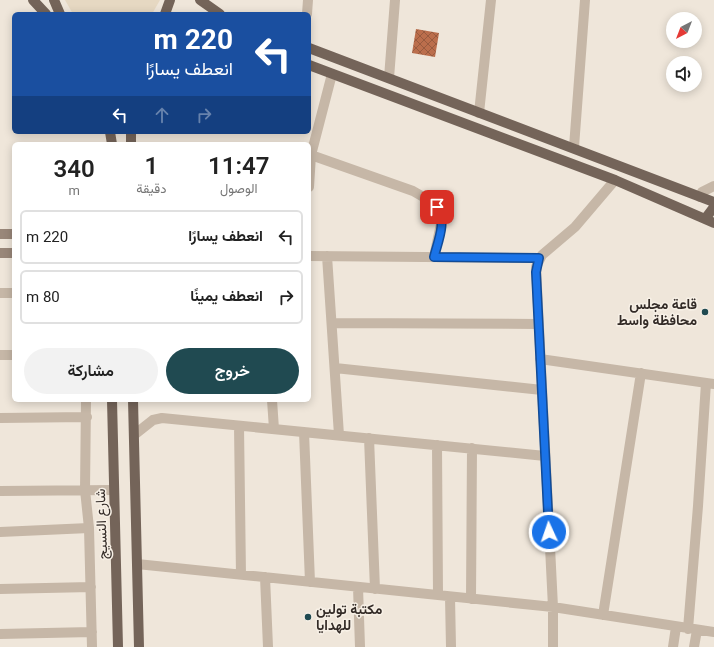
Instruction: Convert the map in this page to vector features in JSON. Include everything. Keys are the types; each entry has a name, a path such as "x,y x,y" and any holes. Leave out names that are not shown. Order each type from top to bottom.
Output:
{"main road":[{"path":"33,0 44,12"},
{"path":"166,12 170,0"},
{"path":"203,2 217,12"},
{"path":"311,49 479,113 574,147 714,202"},
{"path":"311,66 616,180 710,221 714,207"},
{"path":"434,112 438,97"},
{"name":"شارع النسيج","path":"112,402 118,647"},
{"path":"133,402 139,647"}],"street":[{"path":"48,0 58,10"},
{"path":"307,12 308,0"},
{"path":"389,78 395,0"},
{"path":"479,113 491,0"},
{"path":"574,147 585,0"},
{"path":"332,74 311,155 413,191 432,202 442,218 434,257"},
{"path":"553,647 553,608 536,272 539,258 575,227 616,180"},
{"path":"700,197 702,192 714,186"},
{"path":"0,234 12,234"},
{"path":"0,253 12,253"},
{"path":"311,256 539,258"},
{"path":"328,256 339,436"},
{"path":"0,293 12,293"},
{"path":"332,323 538,324"},
{"path":"0,355 12,355"},
{"path":"540,359 710,384 698,506 693,629 694,647"},
{"path":"335,368 542,390"},
{"path":"603,615 641,373"},
{"path":"86,402 86,490 89,528 92,647"},
{"path":"272,402 274,429"},
{"path":"0,418 87,417"},
{"path":"134,435 147,423 162,418 545,456"},
{"path":"239,426 241,575"},
{"path":"304,432 310,582"},
{"path":"369,438 375,589"},
{"path":"437,445 438,595"},
{"path":"471,599 472,448"},
{"path":"0,491 114,490"},
{"path":"0,532 89,528"},
{"path":"137,564 553,608 714,632"},
{"path":"265,577 268,647"},
{"path":"0,589 91,587"},
{"path":"358,587 360,647"},
{"path":"450,597 451,647"},
{"path":"673,647 676,627"},
{"path":"0,634 92,632"}],"shaded area":[{"path":"65,0 160,0 153,12 72,12"}],"building":[{"path":"416,29 439,33 435,57 412,53"}],"place":[{"name":"قاعة مجلس محافظة واسط","path":"705,312"},
{"name":"مكتبة تولين للهدايا","path":"308,617"}],"route":[{"path":"437,207 442,218 442,223 434,257 539,258 536,272 549,532"}]}
